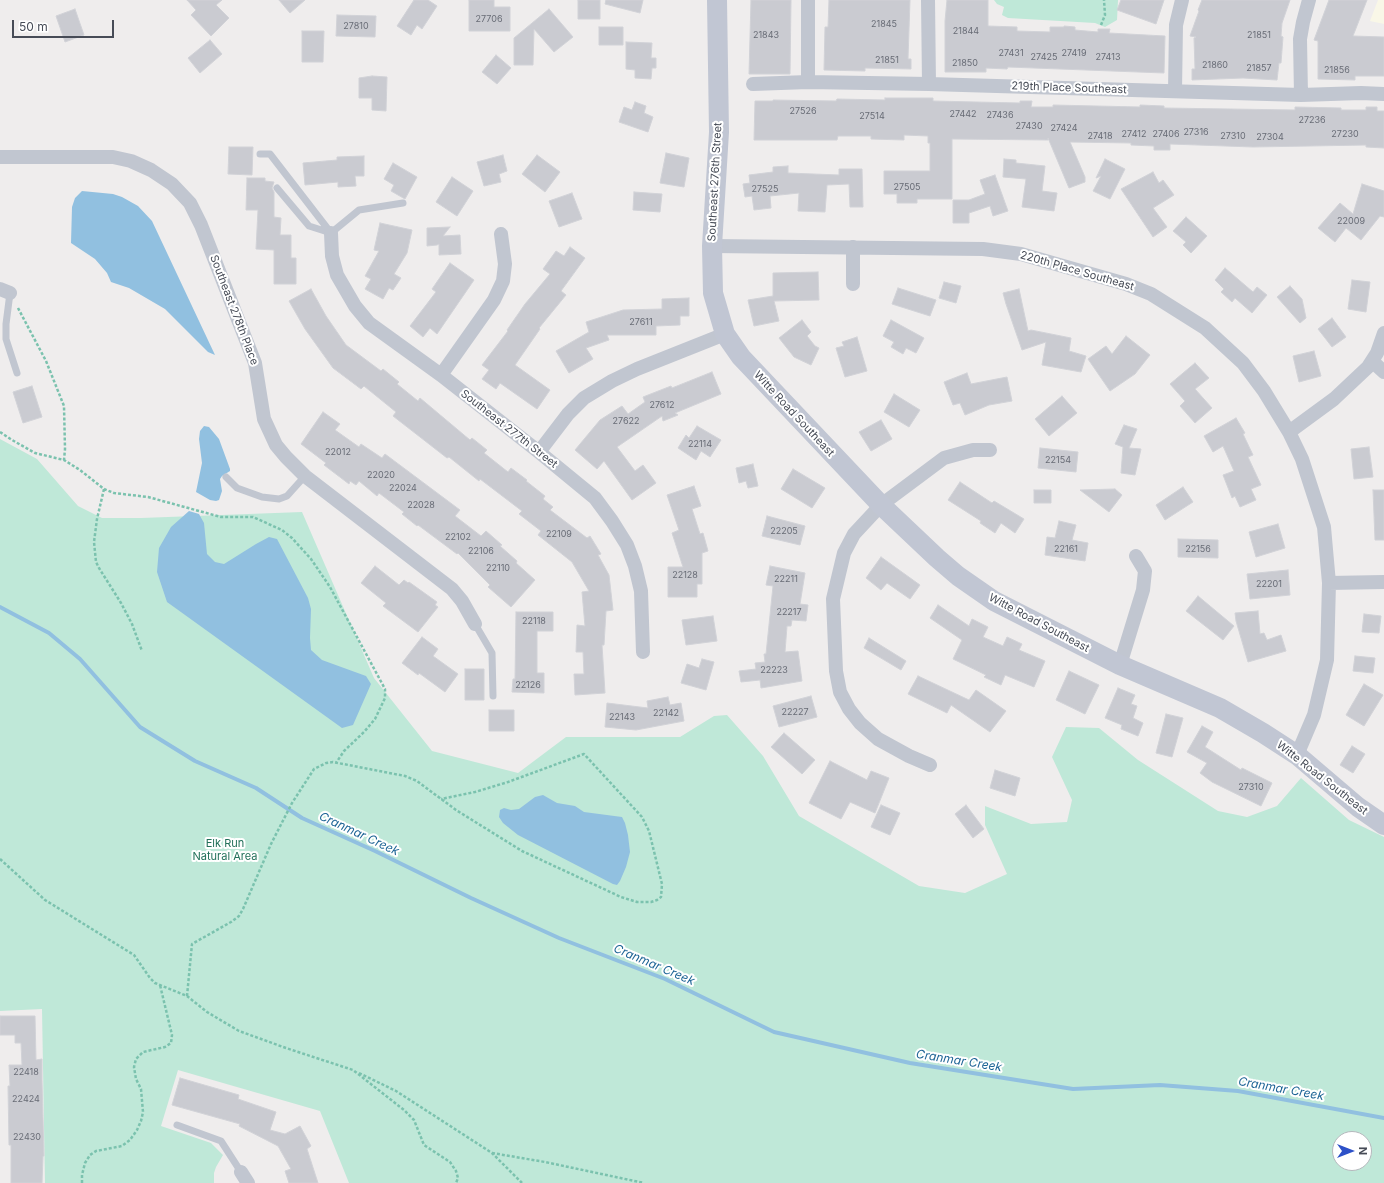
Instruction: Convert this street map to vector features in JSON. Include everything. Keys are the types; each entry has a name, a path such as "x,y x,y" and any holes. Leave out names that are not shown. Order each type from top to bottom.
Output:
{"street":[{"name":"Southeast 276th Street","path":"717,0 719,132 712,246 714,293 725,334 740,357"},
{"path":"808,0 808,82"},
{"path":"928,0 929,84"},
{"path":"1176,91 1176,25 1182,0"},
{"path":"1301,95 1300,39 1303,22 1310,0"},
{"name":"219th Place Southeast","path":"753,84 808,82 1301,95 1361,93 1384,94"},
{"name":"Southeast 278th Place","path":"0,157 113,157 151,170 172,184 190,203 201,225 255,363 261,405 266,424 276,445 305,476 452,589 462,601 475,624"},
{"name":"Southeast 277th Street","path":"331,233 332,256 337,275 355,306 369,323 441,376 539,452 595,498 627,545 635,566 641,591 643,652"},
{"path":"441,376 494,300 503,281 505,264 500,234"},
{"name":"220th Place Southeast","path":"712,246 983,249 1021,254 1126,284 1151,294 1205,328 1243,363 1264,391 1289,432 1302,459 1324,527 1329,583 1327,660 1314,715 1297,755"},
{"path":"853,247 853,284"},
{"path":"1289,432 1334,399 1368,368 1377,353 1384,333"},
{"path":"539,452 568,414 584,398 637,369 725,334"},
{"name":"Witte Road Southeast","path":"740,357 881,505 958,576 994,601 1120,665 1220,708 1263,733 1297,755 1358,807 1384,825"},
{"path":"1372,361 1384,372"},
{"path":"930,765 909,756 878,739 860,723 849,709 840,692 836,671 833,599 844,553 854,534 881,505 944,458 973,450 990,450"},
{"path":"1120,665 1143,590 1145,571 1136,556"},
{"path":"1329,583 1384,582"}],"lane":[{"path":"260,154 270,154 331,233"},
{"path":"277,188 309,226 331,233"},
{"path":"331,233 359,210 403,203"},
{"path":"5,291 6,339 17,373"},
{"path":"226,477 237,488 262,497 279,499 287,496 305,476"},
{"name":"Southeast 278th Place","path":"475,624 492,653 493,696"},
{"path":"177,1125 221,1141 244,1178"}],"path":[{"path":"1101,25 1105,15 1104,0"},
{"path":"5,291 46,361 64,406 64,460"},
{"path":"0,432 35,453 64,460 80,470 104,489 114,493 148,497 221,517 257,518 282,530 292,538 311,559 330,587 385,689 384,698 374,719 364,732 344,751 336,763"},
{"path":"104,489 97,519 94,542 96,562 132,624 142,651"},
{"path":"188,996 192,944 239,916 286,813 314,769 326,763 336,763 405,776 417,781 441,799 456,810 522,851 621,897 637,902 651,902 661,897 662,884 649,831 642,817 584,754 508,782 475,792 441,799"},
{"path":"0,859 45,900 134,955 155,983 188,996 207,1012 239,1030 286,1048 353,1070 396,1091 492,1153 522,1183"},
{"path":"82,1183 85,1163 90,1155 96,1152 122,1146 130,1140 141,1121 141,1089 136,1078 134,1067 136,1059 143,1052 166,1047 171,1044 172,1035 160,985"},
{"path":"353,1070 382,1092 414,1120 424,1144 450,1162 456,1171 458,1178 456,1183"},
{"path":"492,1153 545,1162 644,1183"}],"shaded area":[{"path":"1378,0 1384,0 1384,24 1370,21"}],"green space":[{"path":"994,0 1118,0 1117,20 1105,27 1095,23 1008,18 1002,15 1004,7 997,4"},
{"name":"Elk Run Natural Area","path":"0,439 37,459 78,506 102,518 302,512 374,678 432,751 518,773 566,737 680,737 714,716 727,715 763,756 799,816 919,886 965,893 1007,874 985,825 985,806 1031,824 1067,822 1072,800 1052,757 1066,727 1099,728 1138,760 1218,811 1247,817 1277,806 1301,778 1349,820 1384,837 1384,1183 349,1183 320,1111 178,1070 161,1126 211,1143 223,1155 214,1173 214,1183 45,1183 42,1009 0,1011"}],"water":[{"path":"82,191 113,194 122,197 138,206 152,221 215,355 208,352 165,309 129,288 111,282 107,273 95,259 71,243 72,207 75,198"},
{"path":"204,426 209,427 219,439 230,469 230,471 220,479 222,491 219,500 216,501 210,500 196,492 202,463 199,439 200,431"},
{"path":"189,511 199,514 204,523 207,554 215,562 224,564 269,537 277,539 308,598 311,609 311,650 322,660 366,676 371,684 353,725 342,728 167,602 157,572 159,548 171,527"},
{"path":"543,795 557,803 575,806 584,812 622,817 628,835 630,852 626,867 617,885 518,835 503,823 499,817 500,810 504,808 511,810 519,809 535,797"}],"building":[{"path":"187,0 222,0 216,5 229,18 211,36 191,15 196,10"},
{"path":"279,0 305,0 290,13"},
{"path":"414,0 428,0 437,6 422,29 417,25 411,35 397,26"},
{"path":"469,0 494,0 494,7 510,7 510,31 469,31"},
{"path":"578,0 600,0 600,19 578,19"},
{"path":"606,0 643,0 640,13 605,4"},
{"path":"751,0 791,0 790,74 749,74"},
{"path":"829,0 910,0 908,59 911,59 911,69 865,68 865,71 824,70 825,27 828,27"},
{"path":"947,0 988,0 988,26 1017,27 1017,31 1050,32 1050,27 1064,26 1075,27 1075,30 1098,32 1098,29 1110,29 1109,33 1165,36 1164,73 1008,67 1007,69 986,68 986,72 945,72 945,21"},
{"path":"1121,0 1164,0 1156,24 1117,10"},
{"path":"1202,0 1290,0 1282,23 1281,36 1283,37 1281,63 1279,63 1277,80 1243,78 1192,80 1192,69 1195,69 1194,38 1196,37 1190,36"},
{"path":"1329,0 1367,0 1353,36 1384,37 1384,76 1355,76 1355,80 1318,79 1318,41 1314,40"},
{"path":"75,9 84,35 65,42 56,16"},
{"path":"549,9 573,37 554,52 534,29 533,65 514,65 514,38"},
{"path":"337,15 376,16 375,37 336,36"},
{"path":"599,27 623,27 623,45 599,45"},
{"path":"302,31 324,31 323,62 302,62"},
{"path":"210,40 222,54 200,73 188,58"},
{"path":"626,42 652,43 651,58 656,58 656,68 652,68 651,79 635,78 635,70 626,69"},
{"path":"496,55 511,68 497,84 482,72"},
{"path":"372,76 387,77 386,111 372,110 372,98 359,98 359,78"},
{"path":"885,98 933,98 933,101 1020,103 1020,101 1032,101 1031,107 1053,107 1053,105 1140,107 1140,105 1164,106 1164,108 1295,110 1295,107 1366,110 1366,107 1377,107 1377,111 1384,111 1384,148 1366,147 1366,145 1253,147 1170,144 1170,150 1154,150 1154,146 1131,145 1131,143 1070,142 1085,177 1085,182 1069,188 1048,138 1048,140 952,139 952,199 917,199 917,203 897,203 897,194 884,194 884,171 930,171 930,143 928,143 928,136 904,135 904,140 871,139 871,136 838,136 837,140 754,140 755,101 836,101 837,99 885,100"},
{"path":"635,102 646,106 644,113 653,117 648,132 619,122 624,107 632,110"},
{"path":"229,147 253,147 252,175 228,174"},
{"path":"666,153 689,158 684,187 660,183"},
{"path":"503,155 507,171 499,174 501,182 484,186 477,162"},
{"path":"537,155 560,172 545,192 522,174"},
{"path":"364,156 364,176 355,176 356,186 338,187 338,182 305,185 303,163 337,160 337,157"},
{"path":"1004,159 1016,160 1016,163 1045,166 1042,191 1057,193 1054,211 1022,207 1026,179 1003,177"},
{"path":"1105,159 1125,169 1110,199 1093,191 1101,176 1096,178"},
{"path":"393,163 417,177 405,199 391,191 394,185 384,179"},
{"path":"788,166 788,173 839,175 839,169 862,169 863,207 850,207 849,184 827,185 825,212 798,211 799,193 770,196 771,208 754,210 752,196 745,197 743,184 750,183 749,175 773,172 773,167"},
{"path":"1153,172 1159,183 1163,180 1174,195 1153,208 1167,227 1153,237 1121,189"},
{"path":"995,175 1008,211 993,216 990,206 969,213 969,223 953,223 953,200 969,200 985,194 980,180"},
{"path":"452,177 473,191 457,216 436,202"},
{"path":"247,178 265,178 265,181 274,182 272,188 274,192 274,217 281,218 280,235 291,235 291,258 296,258 296,284 274,284 274,250 256,249 258,210 246,210"},
{"path":"1362,184 1384,191 1384,217 1380,216 1361,240 1346,228 1335,242 1318,228 1340,203 1353,214"},
{"path":"634,192 662,194 660,212 633,210"},
{"path":"572,193 582,219 559,227 549,201"},
{"path":"1186,217 1207,236 1191,253 1183,245 1186,242 1173,231"},
{"path":"380,223 412,230 407,253 394,274 401,278 393,290 389,288 383,299 365,289 371,279 365,276 379,251 374,250"},
{"path":"450,227 443,236 460,235 461,254 439,255 439,244 427,246 427,228"},
{"path":"570,247 585,258 561,291 566,295 539,328 540,329 515,365 550,390 537,409 500,383 496,389 482,379 489,370 482,365 508,331 507,330 525,304 550,274 543,269 556,251 564,256"},
{"path":"450,263 474,280 437,334 430,328 423,337 410,326 436,292 432,289"},
{"path":"1225,268 1253,292 1257,287 1267,295 1252,313 1235,298 1232,302 1221,292 1224,289 1215,280"},
{"path":"818,272 819,300 774,301 779,321 754,326 748,300 773,296 773,273"},
{"path":"1352,280 1370,282 1366,312 1348,309"},
{"path":"944,282 961,286 956,303 939,298"},
{"path":"1290,286 1302,299 1306,318 1300,323 1277,297"},
{"path":"898,288 936,300 930,316 892,304"},
{"path":"311,289 326,316 346,345 381,371 383,369 399,382 397,384 418,401 420,398 470,440 472,438 487,450 484,453 508,472 511,468 527,480 526,481 545,496 543,499 553,507 550,510 587,538 590,536 601,554 598,555 609,575 613,610 606,611 604,645 602,645 605,693 575,695 574,674 584,674 583,652 576,652 577,625 585,626 582,592 589,591 572,562 538,535 541,531 519,514 522,511 480,479 479,481 449,457 447,458 393,416 396,412 364,386 361,389 333,368 305,329 289,301"},
{"path":"1019,289 1028,331 1031,330 1071,338 1069,351 1086,356 1081,372 1042,365 1046,342 1022,350 1003,293"},
{"path":"689,298 689,316 680,316 680,325 656,326 656,335 607,335 609,340 586,348 593,359 569,373 556,351 589,332 586,322 623,310 662,309 662,299"},
{"path":"1332,318 1346,337 1332,347 1318,329"},
{"path":"802,320 811,332 807,336 815,346 819,348 811,365 794,357 779,338"},
{"path":"891,320 924,338 916,353 906,348 903,354 891,347 894,342 883,336"},
{"path":"1126,336 1150,355 1135,374 1110,391 1088,359 1106,346 1112,354"},
{"path":"857,337 867,371 845,377 836,348 844,346 842,342"},
{"path":"1314,351 1321,376 1299,382 1293,356"},
{"path":"1195,363 1209,378 1195,389 1212,408 1195,423 1180,406 1185,401 1170,384"},
{"path":"712,372 721,394 675,413 678,415 663,421 662,416 617,447 635,471 643,465 656,483 632,500 604,461 597,469 575,450 600,420 622,406 628,414 645,402 643,397 671,386 672,388"},
{"path":"967,373 971,384 1007,377 1012,401 989,405 965,415 960,403 953,405 944,382"},
{"path":"32,386 42,417 23,423 13,392"},
{"path":"894,394 920,410 909,427 884,412"},
{"path":"1062,396 1077,413 1049,436 1035,419"},
{"path":"323,412 340,424 335,430 359,447 361,444 382,458 385,454 460,510 455,516 481,536 486,531 502,545 500,546 535,580 511,607 488,587 490,585 458,553 457,554 418,525 417,526 402,514 404,512 379,493 377,496 359,481 356,485 350,481 349,484 324,465 326,463 301,444"},
{"path":"1236,418 1245,433 1243,434 1253,455 1248,457 1261,485 1251,489 1256,500 1240,507 1235,496 1232,498 1223,475 1234,471 1223,446 1213,452 1204,436"},
{"path":"881,420 892,439 871,451 859,432"},
{"path":"1124,425 1137,429 1129,448 1141,449 1135,475 1121,473 1123,447 1115,444"},
{"path":"697,426 721,440 710,457 701,451 696,460 678,448 686,435 689,438"},
{"path":"1369,447 1373,477 1354,479 1351,449"},
{"path":"1040,448 1078,452 1076,472 1038,468"},
{"path":"753,464 758,486 748,488 746,481 739,483 736,468"},
{"path":"793,469 825,488 812,508 781,489"},
{"path":"960,482 992,503 994,501 1024,519 1015,533 1001,523 995,533 980,523 981,521 948,500"},
{"path":"694,486 701,506 692,509 700,534 703,533 708,551 702,553 702,584 697,584 697,597 668,597 668,567 683,567 672,533 679,530 667,495"},
{"path":"1183,487 1193,502 1165,520 1156,505"},
{"path":"1115,489 1122,495 1109,512 1080,490"},
{"path":"1034,490 1051,490 1051,503 1034,503"},
{"path":"1373,490 1384,490 1384,540 1375,540"},
{"path":"767,516 805,526 800,545 762,536"},
{"path":"1059,521 1076,525 1072,540 1088,543 1085,561 1045,555 1047,537 1055,538"},
{"path":"1278,524 1285,548 1256,557 1249,532"},
{"path":"1178,539 1218,540 1218,558 1178,557"},
{"path":"881,557 920,585 910,599 887,583 881,590 866,578"},
{"path":"375,566 399,585 404,580 408,583 409,582 437,602 435,605 438,607 418,632 383,606 386,603 361,583"},
{"path":"770,566 805,573 800,604 808,605 806,621 792,620 791,626 787,626 785,652 798,651 802,681 761,688 760,680 741,682 739,671 756,669 755,663 765,662 764,654 766,654 773,586 766,585"},
{"path":"1288,570 1290,595 1250,599 1247,574"},
{"path":"1198,596 1234,626 1223,640 1186,611"},
{"path":"938,605 969,626 972,619 988,627 983,637 1003,646 1007,637 1022,644 1019,650 1045,661 1034,687 1005,675 1001,685 984,677 986,675 953,659 962,640 930,618"},
{"path":"1258,611 1260,634 1264,633 1267,640 1281,635 1286,651 1248,662 1235,613"},
{"path":"516,612 553,612 553,631 537,631 537,673 544,673 544,693 512,692 513,679 515,679"},
{"path":"1364,614 1381,616 1379,633 1362,632"},
{"path":"713,616 717,641 686,645 682,620"},
{"path":"422,637 438,649 433,656 458,674 445,692 419,673 418,675 402,663"},
{"path":"869,638 906,661 901,670 864,648"},
{"path":"1355,656 1375,658 1373,673 1353,671"},
{"path":"702,659 714,662 706,690 681,683 687,664 699,668"},
{"path":"465,669 484,669 484,700 465,700"},
{"path":"1069,671 1099,685 1085,714 1056,700"},
{"path":"918,676 969,700 976,690 1006,711 990,732 951,705 947,713 908,694"},
{"path":"1364,684 1383,695 1364,726 1346,715"},
{"path":"1118,688 1135,695 1131,704 1137,706 1133,718 1143,723 1138,736 1121,729 1122,725 1105,718"},
{"path":"811,696 817,717 779,727 773,706"},
{"path":"668,697 670,705 681,703 684,721 636,730 605,727 607,703 648,708 647,701"},
{"path":"489,710 514,710 514,731 489,731"},
{"path":"1166,714 1183,718 1172,757 1156,753"},
{"path":"1202,726 1213,732 1205,747 1241,770 1242,768 1272,783 1261,806 1212,782 1200,773 1207,763 1187,752"},
{"path":"784,733 815,760 802,774 771,747"},
{"path":"1352,746 1365,754 1353,773 1340,765"},
{"path":"830,761 867,780 871,771 889,778 875,813 850,802 841,819 809,803"},
{"path":"995,770 1020,778 1015,796 990,788"},
{"path":"881,805 900,813 890,835 871,827"},
{"path":"966,805 984,829 973,838 955,814"},
{"path":"0,1016 35,1016 36,1060 42,1059 44,1156 42,1183 11,1183 8,1086 10,1086 9,1065 22,1065 21,1043 15,1043 15,1035 0,1035"},
{"path":"180,1078 239,1095 238,1099 276,1112 270,1130 285,1134 300,1126 311,1146 307,1149 318,1183 289,1183 285,1171 291,1169 278,1146 239,1126 240,1124 172,1105"}],"waterway":[{"name":"Cranmar Creek","path":"0,607 49,633 80,659 140,727 195,761 256,788 302,818 375,851 471,898 559,938 665,979 774,1032 910,1063 1073,1089 1160,1085 1238,1091 1384,1118"}]}
